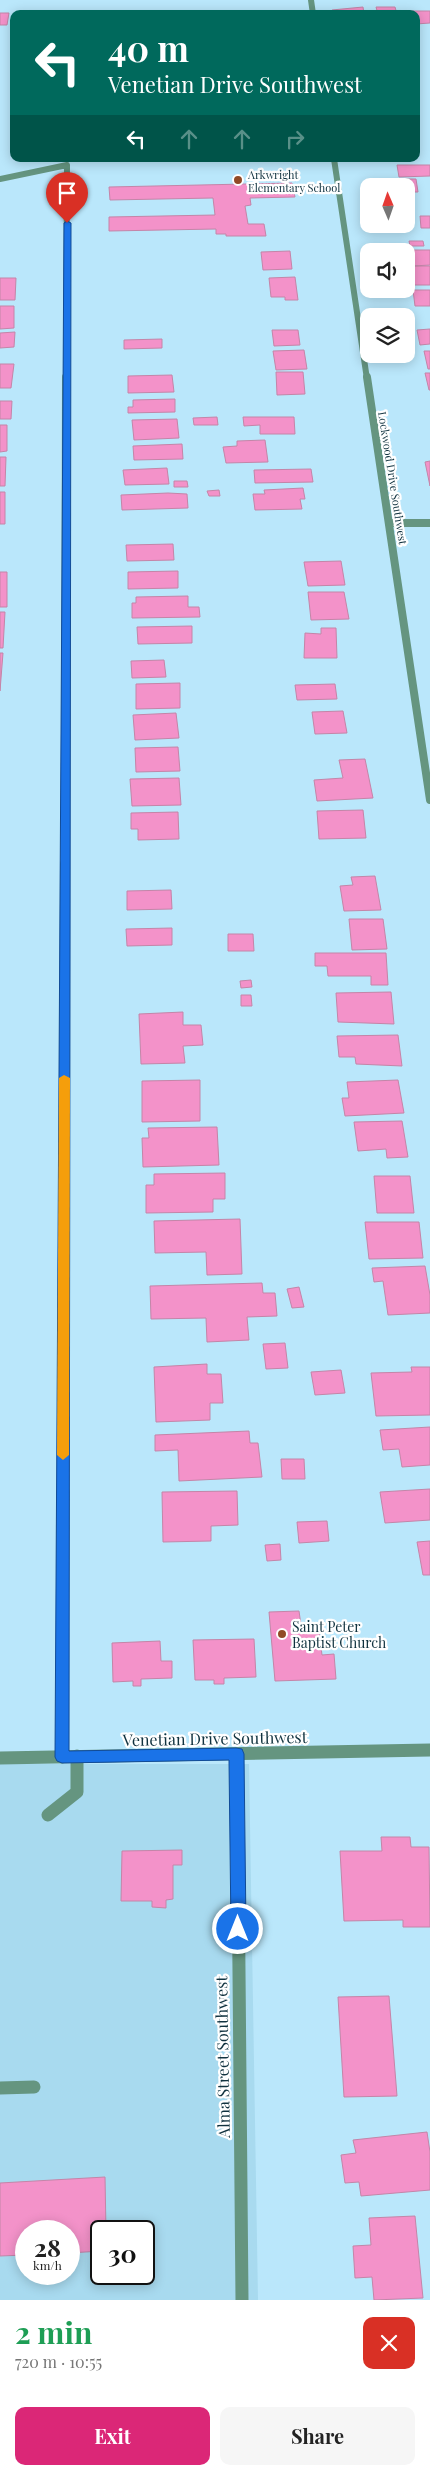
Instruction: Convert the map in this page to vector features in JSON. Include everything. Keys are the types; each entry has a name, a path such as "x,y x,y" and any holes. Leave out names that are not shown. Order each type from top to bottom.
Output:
{"street":[{"name":"Lockwood Drive Southwest","path":"334,162 430,800"},
{"path":"0,179 67,165 62,1757"},
{"path":"389,523 430,523"},
{"name":"Venetian Drive Southwest","path":"0,1758 430,1750"},
{"name":"Alma Street Southwest","path":"236,1754 242,2300"},
{"path":"48,1815 77,1792 77,1756"},
{"path":"0,2088 34,2087"}],"shaded area":[{"path":"0,1764 249,1764 258,2300 0,2300"}],"building":[{"path":"363,7 363,10 332,10"},
{"path":"376,7 395,7 396,10 377,10"},
{"path":"420,11 430,11 430,23 420,24"},
{"path":"0,13 9,13 7,25 0,25"},
{"path":"397,165 430,165 430,176 399,177"},
{"path":"415,179 416,179 418,192 415,192"},
{"path":"292,183 295,197 250,198 251,205 245,206 248,224 264,224 266,236 226,236 226,234 216,234 216,229 109,231 109,217 215,215 213,198 110,200 109,187"},
{"path":"420,216 430,216 430,228 421,228"},
{"path":"409,241 423,241 424,246 415,246 415,243 409,243"},
{"path":"415,250 430,250 430,265 415,266"},
{"path":"290,251 292,269 263,270 261,252"},
{"path":"415,266 430,266 430,285 415,285"},
{"path":"295,277 298,300 285,300 285,297 271,297 269,278"},
{"path":"0,278 16,278 15,300 0,300"},
{"path":"415,290 430,290 430,306 415,306"},
{"path":"0,306 14,306 14,328 0,329"},
{"path":"430,329 430,344 420,345 417,330"},
{"path":"272,330 298,330 300,345 274,346"},
{"path":"15,332 14,347 0,348 0,333"},
{"path":"162,339 162,348 124,349 124,340"},
{"path":"304,350 307,369 276,370 273,351"},
{"path":"424,351 430,351 430,369 428,369"},
{"path":"0,364 14,364 11,388 0,388"},
{"path":"276,372 303,372 305,394 277,395"},
{"path":"425,373 430,373 430,390 429,390"},
{"path":"172,375 174,392 128,393 128,376"},
{"path":"175,399 175,412 128,413 128,407 133,407 133,400"},
{"path":"0,401 12,401 11,419 0,419"},
{"path":"217,417 218,425 194,425 193,418"},
{"path":"243,417 294,417 295,434 260,434 260,425 244,426"},
{"path":"177,419 179,438 134,440 132,420"},
{"path":"0,425 7,425 7,451 0,452"},
{"path":"265,440 268,462 226,463 223,447 237,446 237,441"},
{"path":"182,444 183,459 134,460 133,446"},
{"path":"0,457 6,457 5,486 0,486"},
{"path":"430,461 430,486 425,462"},
{"path":"167,468 169,484 125,485 123,470"},
{"path":"311,469 313,482 255,483 254,470"},
{"path":"174,481 187,481 188,487 174,487"},
{"path":"303,488 305,499 300,499 302,509 255,510 253,494 265,494 264,490"},
{"path":"219,490 220,496 209,496 207,491"},
{"path":"0,492 5,492 5,524 0,524"},
{"path":"187,494 188,508 122,510 121,495"},
{"path":"173,544 174,560 127,561 126,545"},
{"path":"341,561 345,585 308,586 304,562"},
{"path":"178,571 178,588 128,589 128,572"},
{"path":"0,572 7,572 7,607 0,607"},
{"path":"308,592 344,592 349,619 311,620"},
{"path":"188,596 188,607 199,607 200,617 132,618 132,603 136,603 136,597"},
{"path":"0,612 5,612 3,648 0,648"},
{"path":"192,626 192,643 138,644 137,627"},
{"path":"321,628 336,628 337,658 304,658 305,633 321,634"},
{"path":"0,653 3,653 0,691"},
{"path":"164,660 166,677 132,678 131,661"},
{"path":"180,683 180,708 136,709 136,684"},
{"path":"335,684 337,699 297,700 295,685"},
{"path":"343,711 347,733 315,734 312,712"},
{"path":"176,713 179,738 135,740 133,715"},
{"path":"178,747 180,771 136,772 135,748"},
{"path":"365,759 373,798 317,801 314,780 343,778 339,760"},
{"path":"179,778 181,805 132,806 130,779"},
{"path":"363,810 366,838 319,839 317,811"},
{"path":"178,812 179,839 138,840 138,829 131,829 131,813"},
{"path":"375,876 381,910 344,911 340,886 353,885 351,877"},
{"path":"171,890 172,909 127,910 127,891"},
{"path":"349,919 383,919 387,949 352,950"},
{"path":"172,928 172,945 127,946 126,929"},
{"path":"228,934 253,934 254,951 228,951"},
{"path":"315,953 386,953 388,985 371,985 371,976 328,976 327,966 315,966"},
{"path":"251,980 252,987 241,988 240,981"},
{"path":"391,992 394,1024 338,1022 336,993"},
{"path":"241,995 251,995 252,1006 241,1006"},
{"path":"183,1012 183,1025 201,1025 203,1045 183,1046 185,1063 141,1064 139,1014"},
{"path":"398,1035 402,1066 356,1064 355,1057 339,1057 337,1036"},
{"path":"200,1080 200,1121 142,1122 142,1081"},
{"path":"398,1080 404,1113 345,1116 342,1098 349,1098 347,1082"},
{"path":"402,1121 408,1157 387,1158 386,1149 358,1151 354,1122"},
{"path":"217,1127 219,1165 143,1167 142,1138 149,1138 148,1128"},
{"path":"225,1173 225,1199 213,1199 213,1212 146,1213 146,1185 154,1185 154,1174"},
{"path":"374,1176 410,1176 414,1213 377,1213"},
{"path":"240,1219 242,1274 207,1275 206,1252 155,1253 154,1221"},
{"path":"365,1222 419,1222 423,1258 369,1259"},
{"path":"425,1266 430,1295 430,1313 388,1315 383,1281 374,1282 372,1268"},
{"path":"262,1283 263,1293 275,1293 277,1316 247,1317 249,1340 207,1342 206,1318 151,1319 150,1286"},
{"path":"299,1287 304,1307 292,1308 287,1289"},
{"path":"285,1343 288,1368 266,1369 263,1344"},
{"path":"207,1364 207,1374 221,1374 223,1403 210,1403 210,1420 156,1422 154,1367"},
{"path":"411,1367 430,1367 430,1415 376,1416 371,1373 412,1372"},
{"path":"341,1370 345,1393 315,1395 311,1372"},
{"path":"430,1427 430,1465 402,1467 399,1449 383,1450 380,1430"},
{"path":"249,1431 250,1443 258,1443 262,1477 179,1481 178,1450 155,1451 155,1435"},
{"path":"281,1459 304,1459 305,1479 282,1479"},
{"path":"430,1489 430,1520 385,1523 380,1492"},
{"path":"237,1491 238,1525 211,1526 211,1541 163,1542 162,1492"},
{"path":"327,1521 329,1541 299,1543 297,1522"},
{"path":"430,1541 430,1575 423,1575 417,1542"},
{"path":"280,1544 281,1560 267,1561 265,1545"},
{"path":"299,1611 301,1625 318,1624 322,1655 334,1654 336,1679 275,1681 269,1612"},
{"path":"254,1639 256,1677 224,1678 224,1684 214,1684 214,1680 195,1680 193,1640"},
{"path":"160,1641 161,1661 172,1661 172,1678 141,1679 141,1686 133,1686 133,1681 113,1682 112,1643"},
{"path":"381,1837 410,1837 411,1847 429,1847 430,1927 403,1927 403,1920 344,1921 340,1851 382,1851"},
{"path":"182,1850 182,1865 173,1865 173,1899 166,1900 166,1908 152,1907 152,1901 121,1901 122,1851"},
{"path":"389,1996 397,2096 344,2097 338,1997"},
{"path":"427,2132 430,2152 430,2190 361,2196 359,2182 345,2183 341,2155 356,2153 353,2140"},
{"path":"105,2177 106,2220 90,2220 90,2252 80,2252 80,2220 15,2220 15,2255 0,2256 0,2183"},
{"path":"415,2216 423,2298 374,2300 372,2277 355,2278 353,2246 371,2245 369,2218"}],"slow traffic":[{"path":"63,1455 64,1078"}],"place":[{"name":"Arkwright Elementary School","path":"238,180"},
{"name":"Saint Peter Baptist Church","path":"282,1634"}],"route":[{"path":"67,223 62,1757 236,1754 238,1929"}]}
